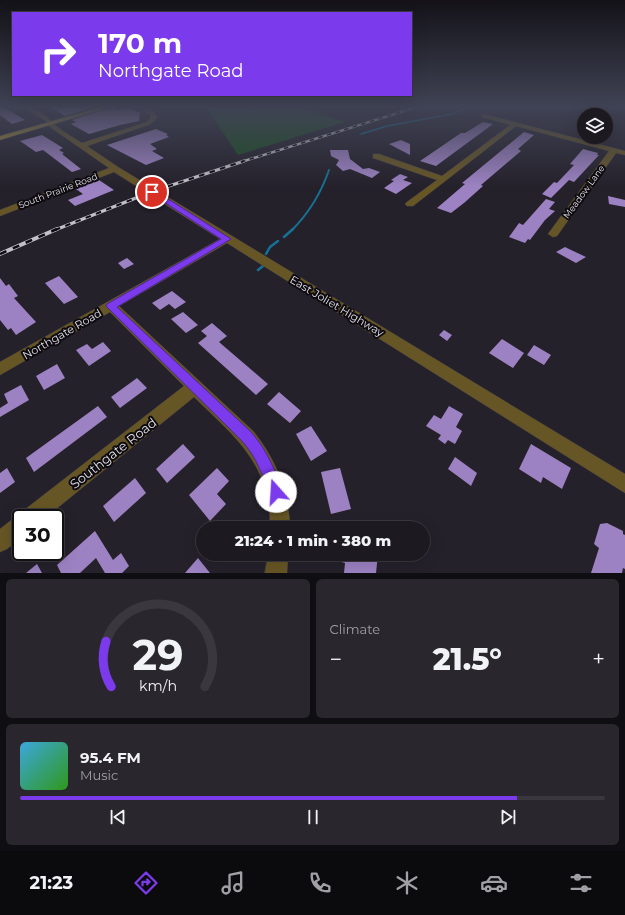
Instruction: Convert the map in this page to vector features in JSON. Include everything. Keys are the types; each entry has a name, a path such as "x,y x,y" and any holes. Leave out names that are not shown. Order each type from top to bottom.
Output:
{"main road":[{"path":"0,138 15,134"}],"street":[{"name":"East Joliet Highway","path":"64,134 115,169 227,239 438,367 625,484"},
{"path":"81,146 117,134"},
{"path":"410,204 502,134"},
{"path":"552,134 625,153"},
{"name":"Meadow Lane","path":"553,234 614,150"},
{"path":"376,156 443,180"},
{"name":"South Prairie Road","path":"0,213 115,169"},
{"name":"Northgate Road","path":"0,369 227,239"},
{"path":"111,306 247,437 258,450 274,483 279,501 280,521"},
{"name":"Southgate Road","path":"41,509 195,387"},
{"path":"0,542 12,532"},
{"path":"276,573 277,561"}],"green space":[{"path":"224,134 307,134 238,155"}],"building":[{"path":"141,134 167,134 166,135 169,137 150,144 157,149 152,151 164,158 146,165 107,145"},
{"path":"460,134 480,134 436,166 420,161"},
{"path":"522,134 534,135 518,149 521,151 451,213 437,208 465,184 462,183"},
{"path":"42,135 63,148 59,150 64,153 62,154 81,169 72,172 43,150 36,152 20,141"},
{"path":"401,140 410,144 410,155 389,144"},
{"path":"583,149 598,153 597,155 599,155 574,182 569,180 551,198 542,194 554,182 557,183 574,165 570,164"},
{"path":"330,150 348,150 350,159 363,169 369,168 380,172 372,178 350,169 343,171 336,165 339,160 331,156"},
{"path":"400,174 408,177 403,180 412,183 396,194 384,188 394,181 391,180"},
{"path":"99,180 114,190 75,206 68,200 83,194 76,189"},
{"path":"608,196 625,200 625,207 609,204"},
{"path":"546,199 555,202 549,209 555,211 545,220 530,240 528,239 525,243 509,237 519,223 523,225"},
{"path":"565,247 586,257 576,263 556,252"},
{"path":"127,258 134,264 124,269 118,263"},
{"path":"59,276 78,297 64,304 45,283"},
{"path":"0,278 6,286 9,284 18,296 14,298 36,322 16,335 11,328 8,330 0,320"},
{"path":"172,291 186,302 175,309 169,304 160,310 152,303"},
{"path":"183,312 198,325 186,333 171,319"},
{"path":"212,323 227,336 219,342 268,384 256,395 198,343 207,336 201,331"},
{"path":"444,330 452,335 447,341 439,335"},
{"path":"502,339 524,353 513,368 489,353"},
{"path":"103,342 111,351 89,366 76,350 87,344 92,349"},
{"path":"534,345 551,355 544,365 527,355"},
{"path":"57,364 65,378 44,390 36,376"},
{"path":"137,378 147,388 120,408 111,397"},
{"path":"21,385 29,400 0,417 0,408 8,403 4,394"},
{"path":"279,392 301,411 290,423 267,404"},
{"path":"98,406 107,417 34,472 26,458"},
{"path":"449,406 463,414 456,427 462,431 455,444 448,440 445,444 438,439 441,435 426,426 434,415 441,419"},
{"path":"311,426 327,451 311,461 296,434"},
{"path":"183,444 195,457 167,483 156,469"},
{"path":"531,444 571,468 562,489 543,477 541,483 519,469"},
{"path":"455,457 477,473 471,486 448,469"},
{"path":"7,468 15,482 0,493 0,473"},
{"path":"217,468 229,481 217,494 226,504 210,521 189,495"},
{"path":"340,468 351,509 331,514 321,472"},
{"path":"135,478 146,493 114,522 103,506"},
{"path":"607,523 623,531 623,534 625,535 625,569 623,568 622,573 591,573 599,548 594,544 600,524"},
{"path":"95,531 113,560 121,553 129,566 122,573 105,573 96,558 80,573 61,573 57,565 61,561 64,561 64,559"},
{"path":"196,560 200,561 210,573 185,573"},
{"path":"338,561 377,561 376,573 344,573 345,563"},
{"path":"37,564 42,573 26,573"}],"waterway":[{"path":"293,229 304,217 314,202 329,170"},
{"path":"284,237 293,229"},
{"path":"266,254 270,247 278,241"},
{"path":"258,270 263,266"}],"railway":[{"path":"241,162 331,134"},
{"path":"55,230 151,192 241,162"},
{"path":"0,254 57,229"}],"route":[{"path":"152,192 227,239 111,306 247,437 258,450 267,466 276,492"}]}
